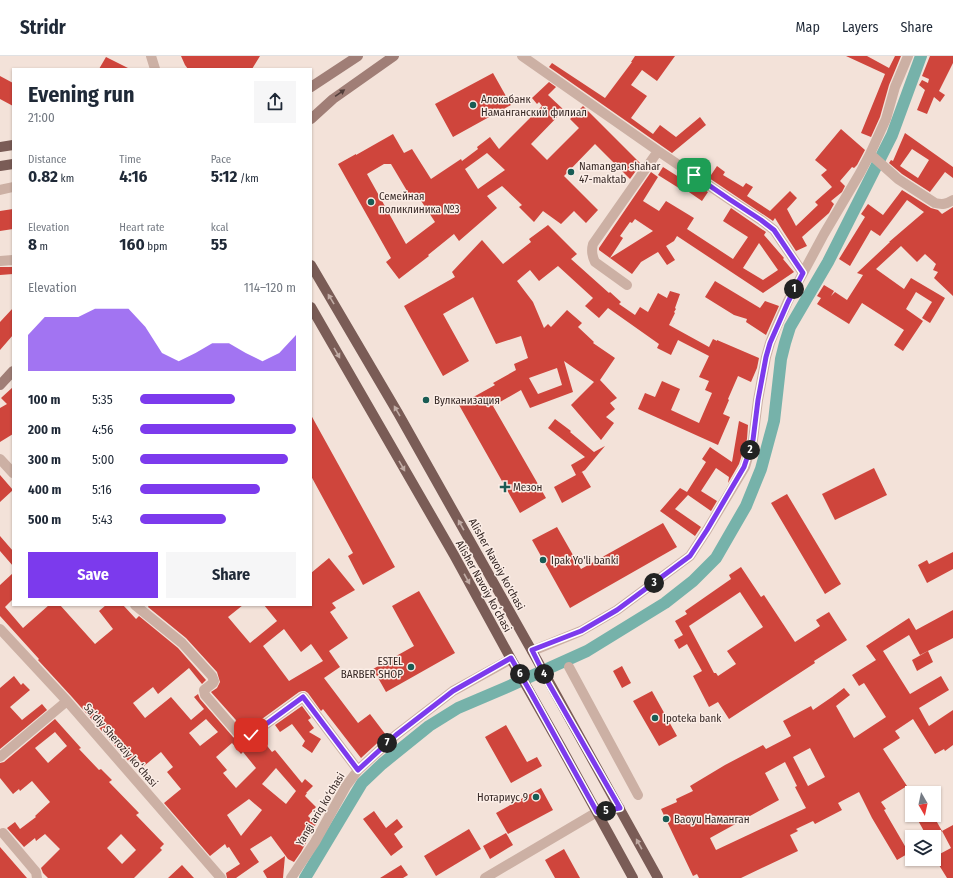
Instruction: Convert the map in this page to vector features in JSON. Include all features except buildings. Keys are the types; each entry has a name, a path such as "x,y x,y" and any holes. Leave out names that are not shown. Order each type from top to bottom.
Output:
{"main road":[{"path":"312,86 358,56"},
{"path":"312,118 333,99 394,56"},
{"path":"0,147 12,145"},
{"path":"0,166 12,164"},
{"name":"Alisher Navoiy ko'chasi","path":"312,267 398,413 658,878"},
{"name":"Alisher Navoiy koʻchasi","path":"312,309 450,548 633,878"},
{"path":"0,385 12,372"}],"street":[{"path":"151,56 155,68"},
{"path":"522,56 774,230 803,273"},
{"path":"533,654 581,631 617,610 690,556 707,530 744,467 753,440 758,400 770,343 788,302 824,234 856,179 872,155 886,119 895,87 908,56"},
{"path":"627,285 595,262 593,259 593,244 658,151"},
{"path":"872,155 898,179 935,203 941,205 953,200"},
{"path":"0,190 12,187"},
{"path":"0,261 12,260"},
{"path":"0,459 12,473"},
{"path":"136,606 182,643 212,676 214,681 204,690 205,695 241,736 251,735 303,697 358,770"},
{"name":"Saʼdiy Sheroziy koʻchasi","path":"0,629 67,701 221,878"},
{"name":"Yangi ariq ko‘chasi","path":"291,878 315,842 346,786 358,770 396,735 453,691 513,661"},
{"path":"569,667 638,795"},
{"path":"0,757 67,701"},
{"path":"485,878 597,812 620,808"},
{"path":"3,833 36,872 37,878"}],"waterway":[{"path":"305,878 362,783 382,764 429,726 458,708 587,651 665,603 693,581 716,558 746,506 761,469 774,421 781,359 790,327 828,262 892,135 921,56"}],"place":[{"name":"Алокабанк Наманганский филиал","path":"473,105"},
{"name":"Namangan shahar 47-maktab","path":"571,172"},
{"name":"Семейная поликлиника №3","path":"371,202"},
{"name":"Вулканизация","path":"426,400"},
{"name":"Мезон","path":"505,487"},
{"name":"Ipak Yo'li banki","path":"543,560"},
{"name":"ESTEL BARBER SHOP","path":"411,667"},
{"name":"Ipoteka bank","path":"655,718"},
{"name":"Нотариус 9","path":"536,797"},
{"name":"Baoyu Наманган","path":"666,819"}],"route":[{"path":"251,735 303,697 358,770 396,735 453,691 511,658 597,812 620,808 549,684 534,657 532,650 581,631 617,610 690,556 744,467 753,440 758,400 770,343 788,302 803,273 774,230 694,175"}]}
